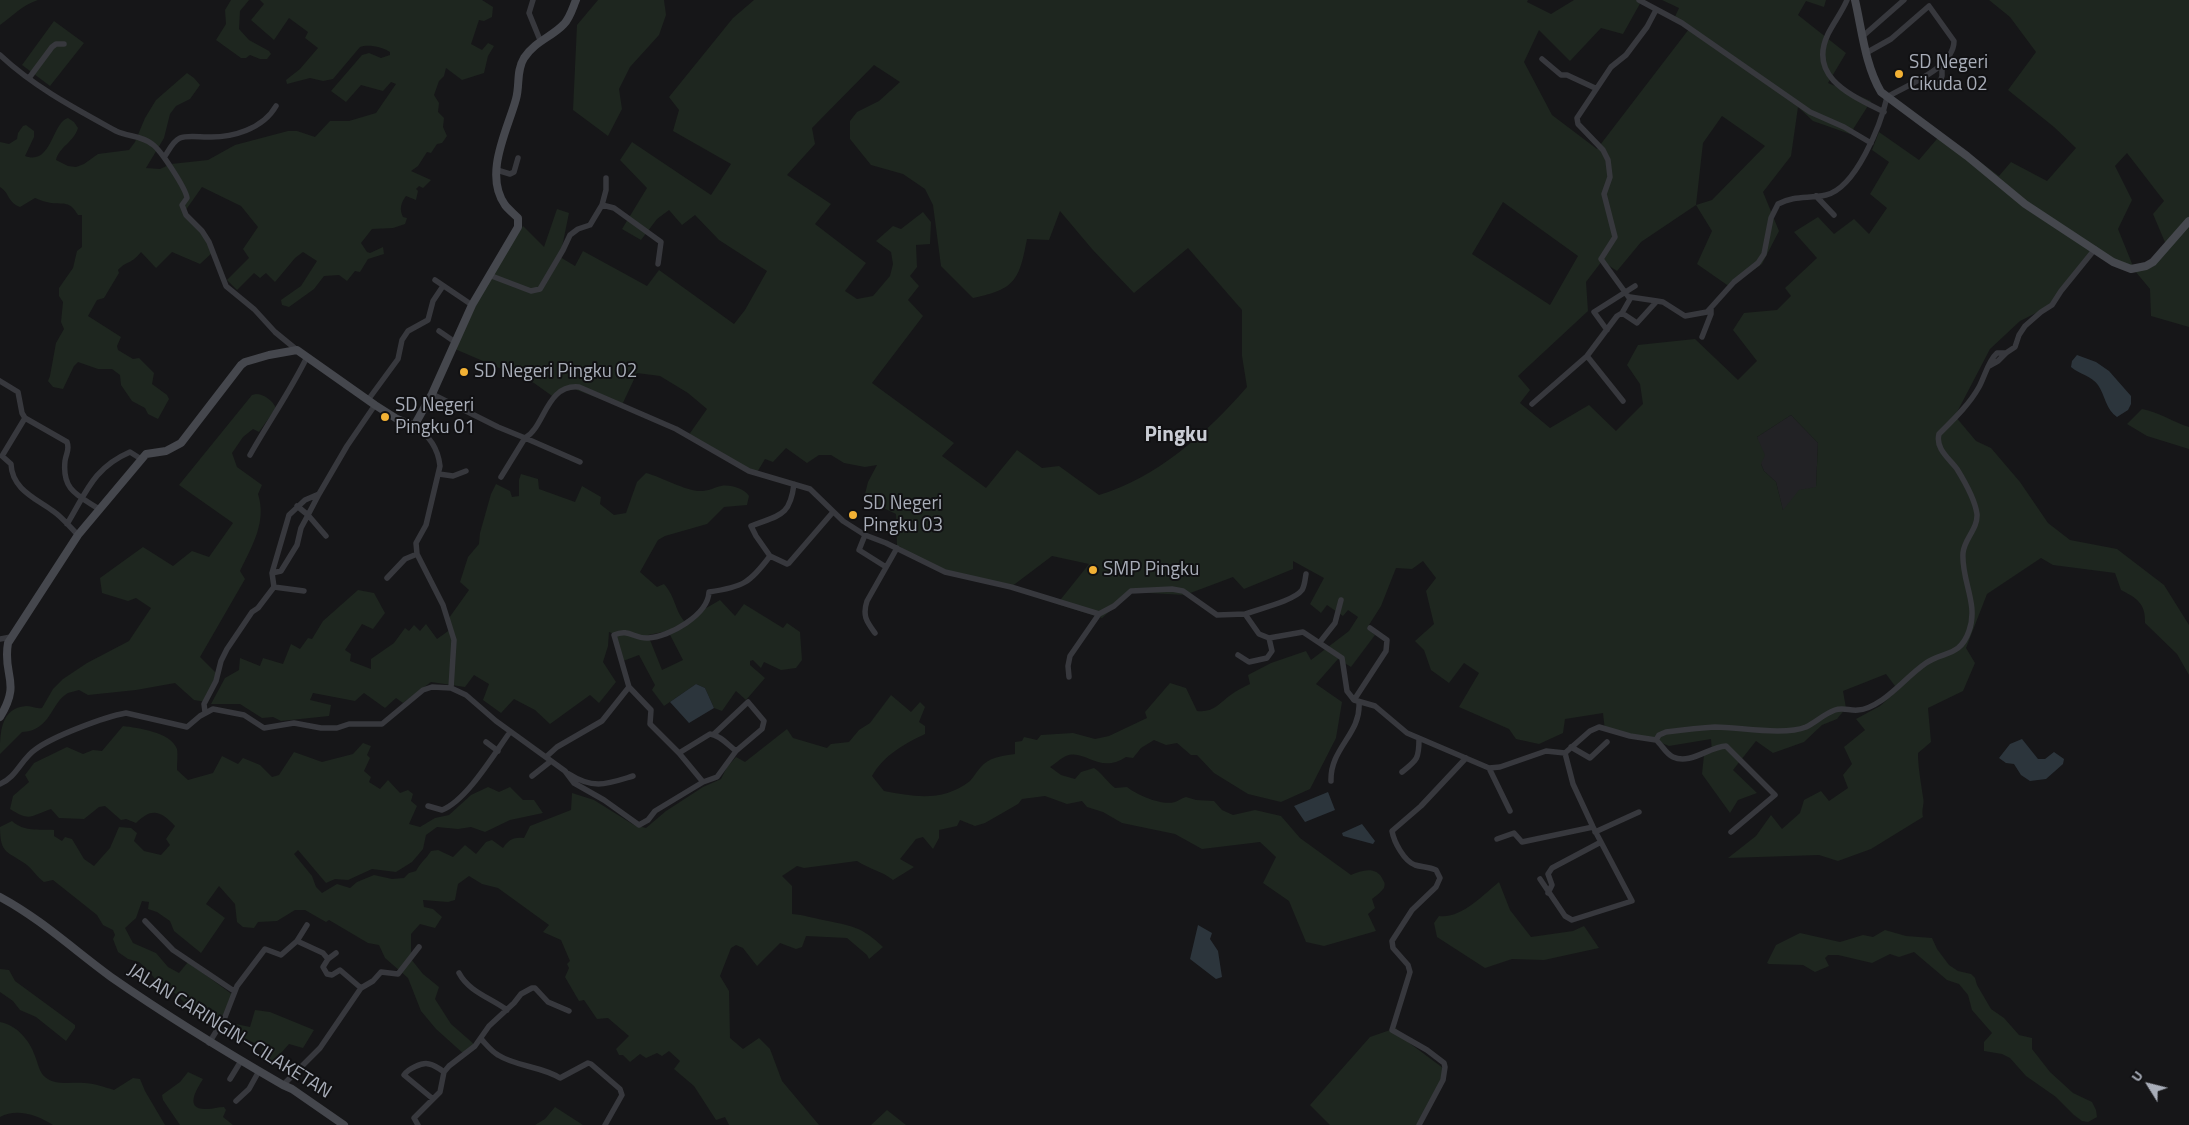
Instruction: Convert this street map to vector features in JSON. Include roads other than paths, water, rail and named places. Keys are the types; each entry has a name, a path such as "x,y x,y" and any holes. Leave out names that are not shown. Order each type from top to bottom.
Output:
{"street":[{"path":"533,0 529,13 540,40"},
{"path":"414,426 432,394 472,305 518,227 518,218 505,204 500,194 496,176 502,139 516,98 521,65 540,40 566,22 576,0"},
{"path":"1639,0 1682,22 1810,112 1844,127 1871,143"},
{"path":"1847,0 1824,45 1824,61 1828,75 1844,91 1884,112"},
{"path":"1855,0 1866,53 1875,81 1887,97 1968,156 2025,204 2123,267 2139,268 2152,262 2189,221"},
{"path":"1863,36 1904,0"},
{"path":"1628,294 1663,302 1684,316 1703,314 1711,308 1734,282 1761,259 1771,218 1778,204 1795,197 1829,194 1840,186 1855,171 1871,143 1884,112 1887,97 1942,65 1949,56 1954,41 1929,6 1891,39 1866,53"},
{"path":"1532,404 1587,356 1630,302 1628,294 1601,259 1615,237 1604,194 1610,177 1608,160 1603,150 1578,124 1577,118 1611,66 1626,55 1647,27 1656,10"},
{"path":"29,78 52,47 56,44 64,44"},
{"path":"0,55 29,78 59,98 119,133 143,138 165,156 187,195 182,206 184,213 202,231 209,242 226,286 254,309 275,332 297,350 375,405 397,419 424,432 435,447 439,457 440,474 432,493 426,525 416,543 417,554 443,605 454,640 451,688"},
{"path":"1542,59 1561,74 1595,88"},
{"path":"1938,88 1942,76 1942,65"},
{"path":"165,156 174,143 182,137 213,137 238,134 267,118 276,106"},
{"path":"497,170 510,174 514,172 518,158"},
{"path":"489,275 536,292 540,289 559,258 570,235 574,231 590,225 602,205 606,190 606,178"},
{"path":"1816,196 1834,215"},
{"path":"602,205 614,208 661,242 658,264"},
{"path":"1656,740 1659,735 1666,732 1715,727 1778,730 1806,727 1821,716 1837,709 1859,710 1882,699 1926,663 1952,653 1964,643 1973,614 1963,550 1976,525 1976,512 1966,484 1942,452 1937,439 1938,434 1971,400 1990,366 1992,358 1997,353 2006,352 2015,347 2019,335 2030,320 2052,306 2061,291 2095,249"},
{"path":"435,280 472,305"},
{"path":"368,400 398,359 402,340 408,331 428,320 432,301 443,286"},
{"path":"1606,330 1594,312 1628,294 1635,286"},
{"path":"1622,314 1637,323 1657,301"},
{"path":"1702,337 1711,314 1711,308"},
{"path":"439,331 455,342"},
{"path":"0,717 11,695 11,678 6,653 11,637 78,535 99,509 146,454 166,451 181,443 245,362 268,355 297,350"},
{"path":"250,455 285,394 296,379 307,356"},
{"path":"1587,356 1623,401"},
{"path":"0,381 18,392 22,413 25,418 67,442 69,447 65,462 67,484 70,489 99,509"},
{"path":"501,477 525,438 530,435 545,409 561,391 571,386 579,386 676,428 749,471 810,489 843,521 865,535 897,548 945,572 1011,587 1099,614"},
{"path":"432,394 498,428 580,462"},
{"path":"272,573 281,571 292,556 318,494 375,405"},
{"path":"25,418 2,456 11,464 12,473 17,485 43,506 52,510 78,535"},
{"path":"67,524 90,482 103,467 130,452 141,459"},
{"path":"440,474 453,476 466,471"},
{"path":"794,484 792,502 784,513 751,526 770,556 789,564 833,512"},
{"path":"205,712 204,704 216,681 226,649 254,610 258,608 274,587 272,573 289,514 297,506 318,494"},
{"path":"297,506 308,515 326,536"},
{"path":"865,535 858,550 886,567"},
{"path":"875,633 866,622 864,610 897,548"},
{"path":"387,578 405,558 417,554"},
{"path":"703,782 679,753 650,724 651,710 629,687 614,634 625,631 645,639 667,634 684,624 704,607 708,601 709,592 722,590 749,581 770,556"},
{"path":"1069,677 1068,666 1070,656 1099,614 1114,606 1131,591 1172,588 1183,592 1217,615 1245,614 1288,600 1299,593 1304,586 1306,574"},
{"path":"274,587 304,591"},
{"path":"1320,642 1335,623 1341,600"},
{"path":"1245,614 1259,634 1269,638 1303,632 1320,642 1342,658 1347,691 1356,701 1375,706 1393,723 1418,739 1490,768 1546,751 1566,753"},
{"path":"1332,781 1334,760 1358,719 1356,701 1386,651 1387,640 1370,628"},
{"path":"0,639 11,637"},
{"path":"1238,654 1249,662 1267,658 1272,651 1269,638"},
{"path":"0,784 8,781 15,774 34,749 116,714 126,713 187,727 205,712 218,710 239,713 264,728 294,723 321,728 337,728 349,724 378,724 386,722 423,690 432,687 451,688 466,695 510,732 580,781 595,785 605,785 633,776"},
{"path":"532,776 557,747 602,721 629,687"},
{"path":"565,771 574,783 604,800 639,825 648,820 655,811 703,782 718,777 736,751 764,725 764,721 748,702 714,734 710,734 679,753"},
{"path":"1566,753 1590,731 1599,726 1630,736 1656,740 1668,754 1676,758 1690,758 1726,746 1775,795 1731,832"},
{"path":"428,806 442,810 452,804 498,751 510,732"},
{"path":"714,734 736,751"},
{"path":"1402,772 1416,760 1419,754 1418,739"},
{"path":"486,742 498,751"},
{"path":"1571,747 1590,758 1607,742"},
{"path":"1540,879 1565,916 1572,920 1632,900 1594,829 1573,784 1566,753"},
{"path":"1419,1125 1443,1080 1445,1067 1444,1063 1426,1050 1392,1030 1410,972 1408,965 1393,948 1392,941 1412,910 1436,887 1440,878 1436,870 1410,862 1395,841 1392,831 1421,806 1466,758"},
{"path":"1490,768 1510,811"},
{"path":"1496,839 1514,833 1522,842 1594,829 1639,812"},
{"path":"1548,893 1552,885 1548,874 1552,868 1601,842"},
{"name":"JALAN CARINGIN–CILAKETAN","path":"0,897 25,910 107,974 209,1043 292,1089 344,1125"},
{"path":"145,921 174,950 234,991"},
{"path":"209,1043 225,1017 234,991 265,949 281,954 297,941 307,925"},
{"path":"297,941 322,953 328,959"},
{"path":"283,1085 320,1048 361,988 373,982 381,972 393,975 398,974 419,947"},
{"path":"336,953 328,959 323,967 328,974 332,975 340,970 361,988"},
{"path":"459,973 462,979 483,996 507,1010"},
{"path":"418,1125 414,1118 443,1087 444,1072 465,1056 489,1026 521,994 532,988 540,992 548,1002 569,1011"},
{"path":"481,1038 499,1056 514,1062 544,1069 560,1078 591,1064 620,1089 622,1095 605,1125"},
{"path":"230,1079 241,1061"},
{"path":"433,1099 404,1075 406,1072 423,1064 429,1064 444,1072"},
{"path":"236,1101 249,1089 259,1071"}],"place":[{"name":"SD Negeri Cikuda 02","path":"1899,74"},
{"name":"SD Negeri Pingku 02","path":"464,372"},
{"name":"SD Negeri Pingku 01","path":"385,417"},
{"name":"SD Negeri Pingku 03","path":"853,515"},
{"name":"SMP Pingku","path":"1093,570"}],"district":[{"name":"Pingku","path":"1176,436"}]}
